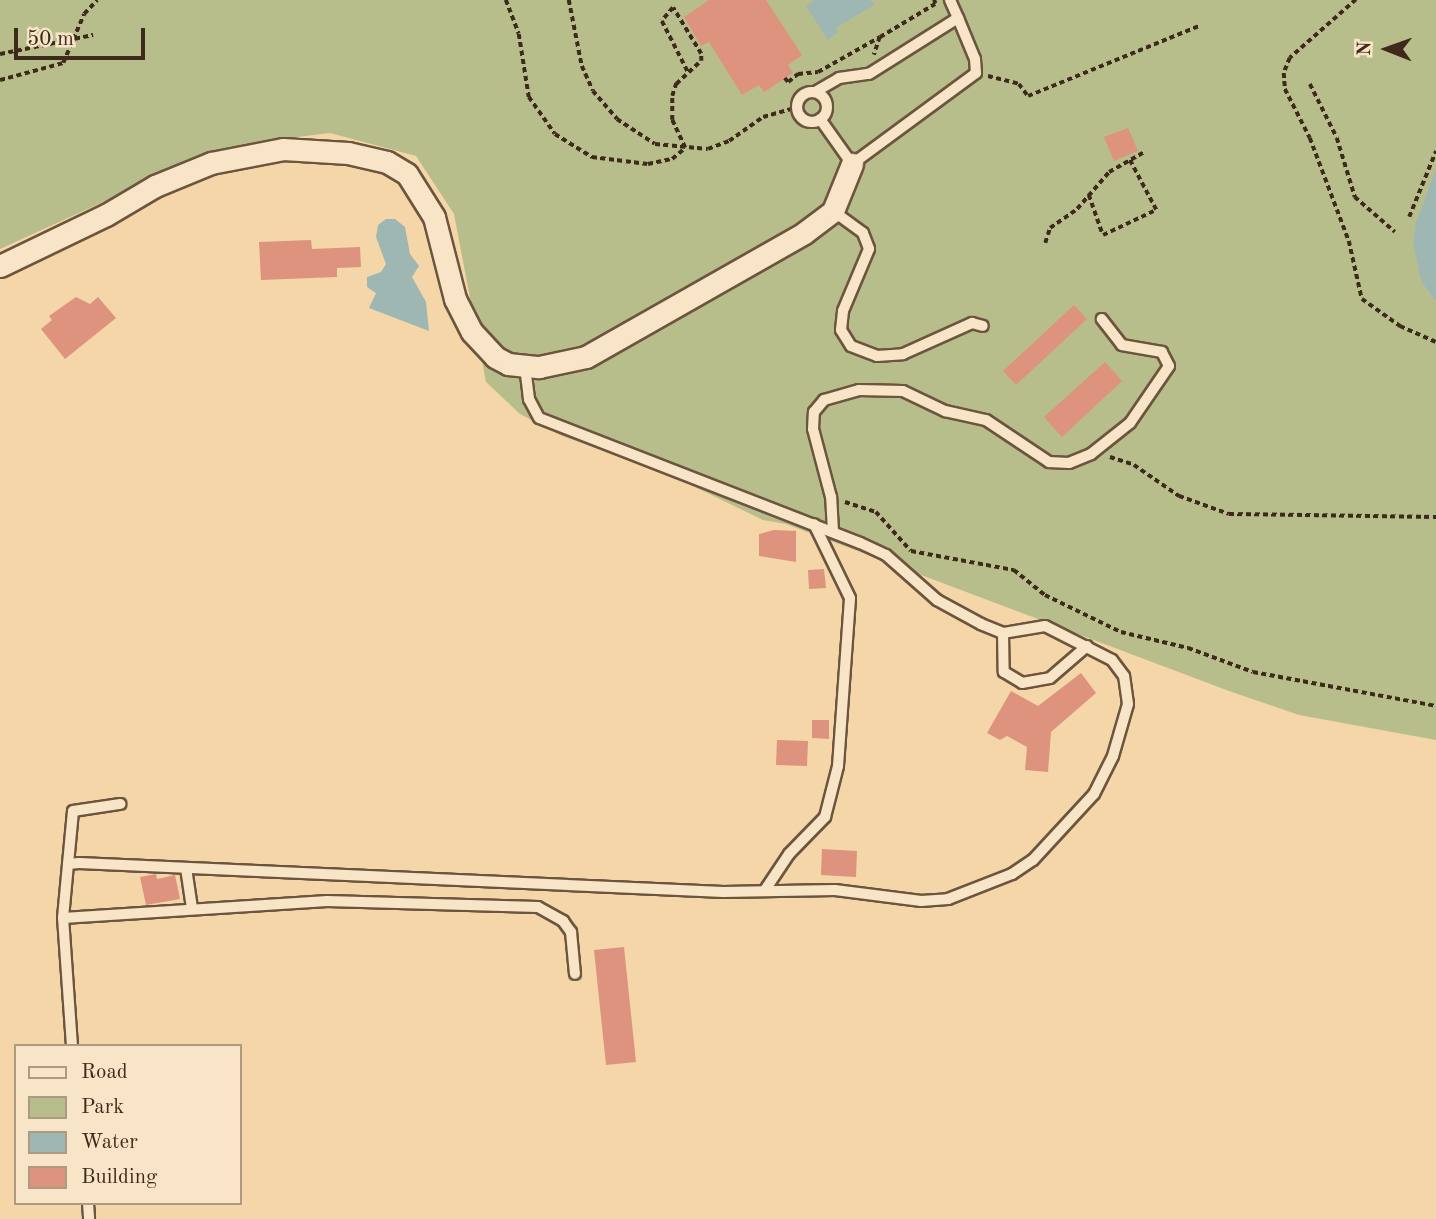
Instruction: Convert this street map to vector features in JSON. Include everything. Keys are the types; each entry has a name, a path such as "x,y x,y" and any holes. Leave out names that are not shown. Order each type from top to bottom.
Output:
{"street":[{"path":"0,266 106,215 155,186 211,163 283,149 358,155 387,162 416,186 434,217 455,299 472,332 495,357 525,368 586,357 770,254 833,211 852,164"}],"lane":[{"path":"820,119 852,164 976,73 975,59 950,0"},
{"path":"820,119 803,119 797,107 802,96 839,78 869,74 958,18"},
{"path":"815,92 826,104 820,119"},
{"path":"833,211 863,233 869,248 863,272 843,311 841,330 851,346 877,356 903,354 972,323 983,326"},
{"path":"833,531 832,503 813,429 814,412 824,400 847,391 903,391 945,411 973,415 1054,464 1069,463 1091,453 1130,423 1169,366 1162,352 1122,345 1102,319"},
{"path":"68,864 948,899 1012,874 1033,860 1094,794 1123,730 1128,704 1125,677 1112,660 1045,626 1003,633 937,600 886,555 833,531 539,418 529,399 525,368"},
{"path":"765,890 789,854 825,817 838,766 850,598 814,524"},
{"path":"1003,633 1004,672 1022,683 1050,678 1087,646"},
{"path":"72,1044 62,918 73,811 120,804"},
{"path":"186,868 191,908"},
{"path":"62,918 191,908 365,900 538,907 563,921 571,933 575,974"}],"path":[{"path":"0,80 59,66 83,13 97,0"},
{"path":"506,0 519,33 525,88 555,134 592,157 612,161 665,161 685,148"},
{"path":"569,0 584,73 601,103 637,135 662,147 722,145 764,117 797,107"},
{"path":"785,78 788,82 798,74 818,72 935,4 933,0"},
{"path":"1356,0 1299,49 1284,73 1285,89 1310,138 1349,241 1360,295 1368,307 1436,342"},
{"path":"685,148 671,112 676,84 701,61 701,54 673,8 662,21 688,72"},
{"path":"976,73 1019,84 1028,96 1199,26"},
{"path":"0,54 93,34"},
{"path":"869,74 880,37"},
{"path":"1310,84 1337,138 1355,197 1395,232"},
{"path":"1409,217 1436,151"},
{"path":"1045,243 1050,228 1129,159 1144,152"},
{"path":"1089,195 1103,235 1156,210 1129,159"},
{"path":"1091,453 1125,461 1179,496 1229,514 1436,517"},
{"path":"832,503 872,509 911,551 1019,572 1045,595 1121,632 1188,648 1236,668 1436,706"}],"green space":[{"path":"0,0 1436,0 1436,740 1299,715 1229,691 786,524 763,520 664,472 562,436 520,414 486,382 454,214 416,156 330,133 265,141 184,165 0,249"}],"water":[{"path":"814,0 871,0 874,5 836,28 838,32 828,40 806,6"},
{"path":"1436,169 1436,301 1421,281 1413,242 1416,222"},
{"path":"386,219 395,219 405,227 410,254 419,266 412,277 426,302 429,331 369,308 376,293 367,287 367,277 381,272 386,264 376,237 378,225"}],"building":[{"path":"709,0 766,0 802,55 788,65 793,73 764,92 759,85 742,95 709,42 701,46 684,17"},
{"path":"1128,128 1138,151 1114,161 1104,137"},
{"path":"311,240 312,249 360,247 361,267 337,268 337,277 261,280 259,242"},
{"path":"76,297 90,304 98,297 116,318 65,359 41,329 52,320 49,316"},
{"path":"1074,305 1087,319 1016,385 1003,371"},
{"path":"1105,362 1122,381 1062,437 1044,417"},
{"path":"774,530 796,531 796,562 759,556 759,534"},
{"path":"824,569 826,588 809,589 808,570"},
{"path":"1081,673 1096,693 1051,732 1048,772 1025,770 1027,747 1007,736 1000,740 987,733 1011,691 1038,706"},
{"path":"812,720 829,720 829,739 812,738"},
{"path":"777,740 808,741 807,766 776,765"},
{"path":"822,849 857,851 856,877 821,875"},
{"path":"156,874 157,879 175,875 180,899 146,905 140,877"},
{"path":"624,947 636,1062 606,1065 594,950"}]}
